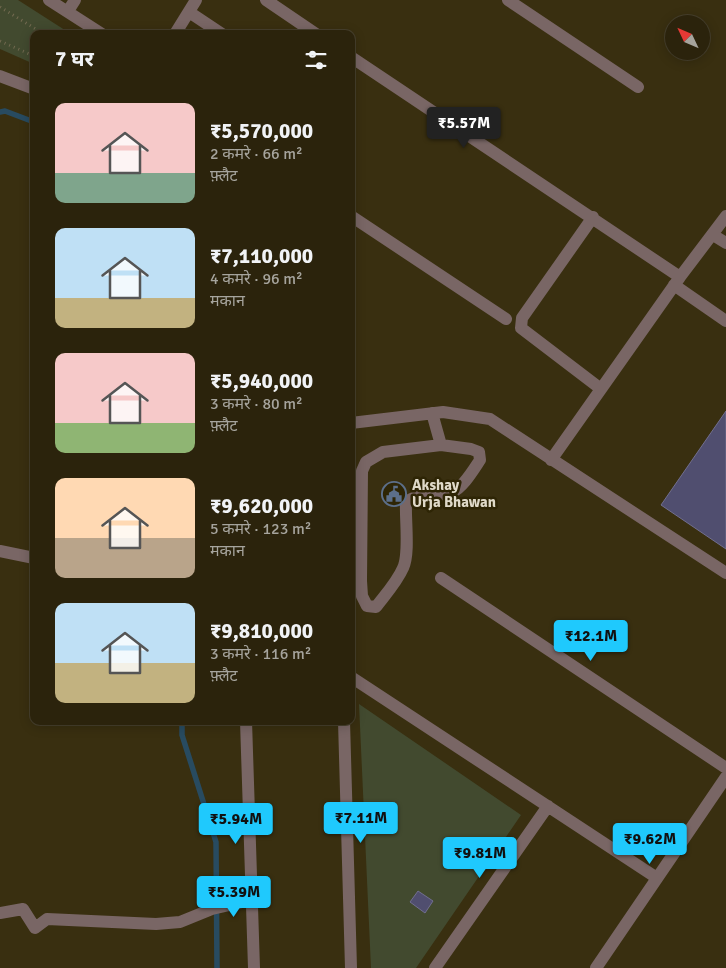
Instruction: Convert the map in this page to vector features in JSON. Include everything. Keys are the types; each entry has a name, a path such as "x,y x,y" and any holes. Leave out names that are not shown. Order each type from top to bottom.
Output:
{"street":[{"path":"49,0 96,30"},
{"path":"68,11 75,0"},
{"path":"178,30 196,0"},
{"path":"266,0 310,30"},
{"path":"508,0 638,87"},
{"path":"189,12 216,30"},
{"path":"355,60 592,217 677,281 726,322"},
{"path":"0,76 30,87"},
{"path":"551,460 677,281 726,216"},
{"path":"592,217 522,318 521,324 522,328 601,388"},
{"path":"355,219 506,319"},
{"path":"713,235 726,243"},
{"path":"355,423 443,412 490,419 726,573"},
{"path":"432,413 441,445"},
{"path":"441,445 471,449 479,452 480,460 458,489 452,492 412,497 406,502 406,558 404,568 376,607 367,606 362,596 361,581 362,471 366,462 383,452 441,445"},
{"path":"0,551 30,557"},
{"path":"441,578 726,768"},
{"path":"355,680 657,878"},
{"path":"246,725 254,968"},
{"path":"344,725 351,968"},
{"path":"596,968 726,777"},
{"path":"435,968 548,806"},
{"path":"0,914 23,909 35,928 47,919 156,924 180,922 212,909 252,900"}],"path":[{"path":"0,7 37,30"},
{"path":"0,41 30,54"}],"green space":[{"path":"0,0 18,0 65,30 30,30 30,62 0,49"},
{"path":"359,704 521,815 416,968 371,968"}],"building":[{"path":"726,411 726,549 661,505"},
{"path":"418,891 433,901 425,913 410,902"}],"waterway":[{"path":"0,112 5,111 30,120"},
{"path":"182,725 182,735 216,842 217,968"}],"place":[{"name":"Akshay Urja Bhawan","path":"394,494"}]}
